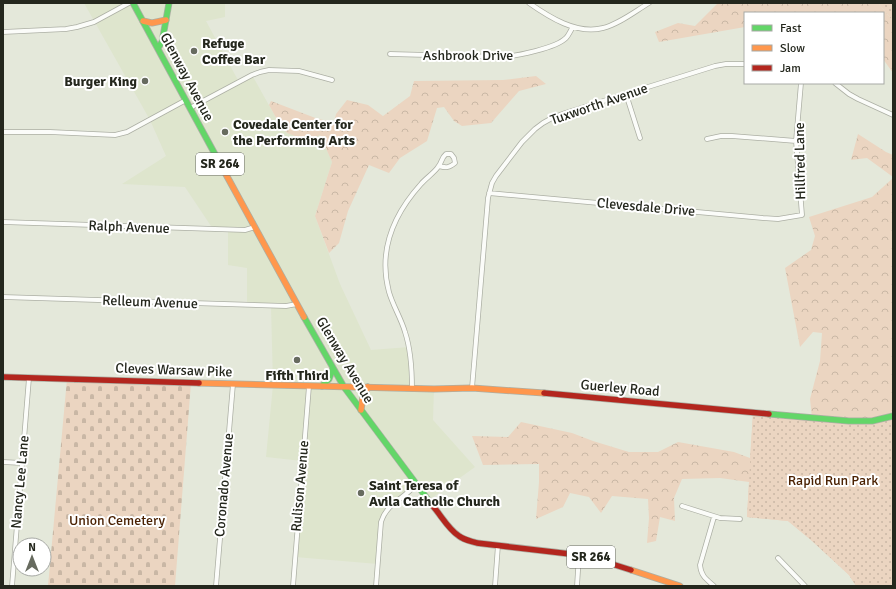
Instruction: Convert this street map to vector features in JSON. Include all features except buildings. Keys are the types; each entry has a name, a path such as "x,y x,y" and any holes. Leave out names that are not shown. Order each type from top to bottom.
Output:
{"street":[{"path":"3,32 66,29 77,27 94,22 129,3"},
{"name":"Glenway Avenue","path":"133,3 297,304 344,387 452,530 460,537 477,543 579,555 593,558 680,586"},
{"path":"158,48 162,42 169,3"},
{"path":"529,3 549,16 583,30 596,30 613,25 649,3"},
{"path":"143,21 152,23 166,20"},
{"name":"Ashbrook Drive","path":"390,54 512,56 524,54 556,44 566,38 573,27"},
{"name":"Tuxworth Avenue","path":"472,388 486,215 492,183 522,142 539,126 552,118 565,113 715,66 726,64 744,64"},
{"path":"190,108 252,75 269,70 299,71 332,80"},
{"name":"Hillfred Lane","path":"801,84 796,141 802,215"},
{"path":"836,84 858,99 893,115"},
{"path":"626,94 640,138"},
{"path":"3,132 121,134 186,100"},
{"path":"707,139 721,136 732,136 796,141"},
{"path":"412,389 412,364 409,347 405,332 392,301 387,282 386,251 397,217 410,196 439,166"},
{"name":"Clevesdale Drive","path":"490,193 763,218 778,219 802,215"},
{"name":"Ralph Avenue","path":"3,222 240,230 255,227"},
{"name":"Relleum Avenue","path":"3,297 286,306 297,304"},
{"path":"322,386 328,379 333,368"},
{"name":"Cleves Warsaw Pike","path":"3,377 344,387"},
{"name":"Nancy Lee Lane","path":"12,586 29,378"},
{"name":"Coronado Avenue","path":"216,586 232,384"},
{"name":"Rulison Avenue","path":"293,586 309,386"},
{"name":"Guerley Road","path":"344,387 412,389 472,388 507,390 849,421 872,421 893,416"},
{"path":"361,410 363,396 368,388"},
{"path":"3,462 22,463"},
{"path":"376,586 381,522 383,516 391,505 412,489 416,484"},
{"path":"682,506 714,517 740,519"},
{"path":"714,517 700,565 701,573 714,586"},
{"path":"495,586 498,545"},
{"path":"577,586 579,555"},
{"path":"778,558 806,586"}],"shaded area":[{"path":"84,3 225,3 225,17 206,21 239,82 252,75 280,125 320,135 332,162 315,216 340,284 371,350 409,347 412,388 434,389 433,420 475,467 429,500 416,484 383,516 378,564 295,557 302,461 266,457 273,385 271,306 247,305 247,268 228,265 228,230 213,229 185,187 122,184 166,156 150,120"}],"green space":[{"path":"878,3 893,21 893,73 884,60 884,12 744,12 744,27 659,42 655,32 678,23 695,26 717,4"},
{"path":"878,3 893,3 893,21"},
{"path":"536,76 546,84 519,91 491,123 462,126 454,121 444,107 437,108 427,141 400,158 389,173 369,165 348,211 339,243 329,253 315,216 332,162 320,135 296,145 295,136 287,133 280,125 269,105 271,101 318,119 334,122 336,114 347,100 368,105 383,116 410,96 414,81 503,80"},
{"path":"858,134 893,155 893,177 867,158 851,160"},
{"path":"893,178 893,518 856,586 849,575 788,521 747,517 749,482 720,478 682,479 674,498 675,521 660,517 656,541 647,543 649,518 648,499 612,496 601,513 589,497 570,493 563,507 536,519 539,464 483,465 472,436 508,437 521,422 572,433 629,452 658,452 678,442 734,452 750,458 753,413 812,418 810,399 820,361 822,333 813,332 800,347 785,268 811,250 815,236 809,217 872,197"},
{"name":"Union Cemetery","path":"67,379 191,383 175,586 48,586 49,577 52,577 52,542"},
{"name":"Rapid Run Park","path":"753,413 849,421 893,416 893,586 856,586 849,575 788,521 747,517"}],"traffic: fast":[{"path":"133,3 223,169"},
{"path":"158,48 162,42 169,3"},
{"path":"304,317 344,387 432,505"},
{"path":"322,386 329,379 333,368"},
{"path":"769,414 849,421 872,421 893,416"}],"traffic: slow":[{"path":"143,21 152,23 166,20"},
{"path":"223,169 304,317"},
{"path":"199,383 434,389 472,388 544,393"},
{"path":"361,410 363,396 368,387"},
{"path":"631,570 680,586"}],"traffic: jam":[{"path":"3,377 199,383"},
{"path":"544,393 769,414"},
{"path":"432,505 451,530 461,537 477,543 579,555 631,570"}],"place":[{"name":"Refuge Coffee Bar","path":"194,51"},
{"name":"Burger King","path":"145,81"},
{"name":"Covedale Center for the Performing Arts","path":"225,132"},
{"name":"Fifth Third","path":"297,360"},
{"name":"Saint Teresa of Avila Catholic Church","path":"361,493"}]}
